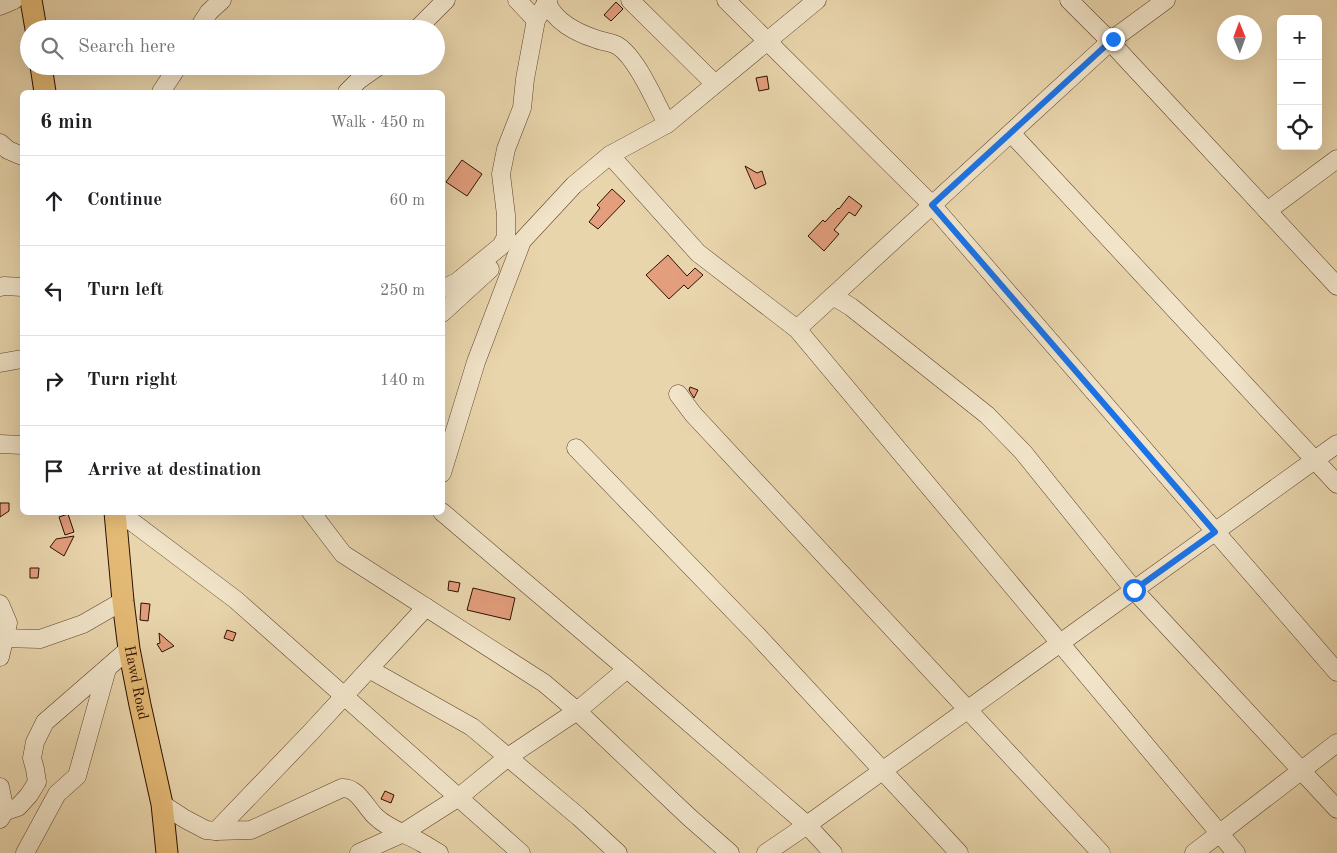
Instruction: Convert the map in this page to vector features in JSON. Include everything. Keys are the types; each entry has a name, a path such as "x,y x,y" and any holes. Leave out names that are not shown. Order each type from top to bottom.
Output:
{"main road":[{"path":"32,0 35,20"},
{"path":"42,75 45,90"},
{"name":"Hawd Road","path":"114,515 129,649 162,804 167,853"}],"street":[{"path":"0,6 14,0"},
{"path":"204,20 209,12 222,0"},
{"path":"426,20 446,0"},
{"path":"517,0 536,20"},
{"path":"630,0 715,84"},
{"path":"726,0 932,205 1337,672"},
{"path":"445,310 522,241 574,185 610,155 667,124 817,0"},
{"path":"1069,0 1109,39 1337,286"},
{"path":"797,329 1109,39 1166,0"},
{"path":"445,288 457,282 501,246 506,237 506,215 501,174 506,149 522,108 525,79 536,20 547,1"},
{"path":"547,1 548,6 558,19 579,33 618,45 634,61 667,124"},
{"path":"162,90 172,75"},
{"path":"349,90 366,75"},
{"path":"1010,133 1337,484"},
{"path":"0,143 8,150 20,155"},
{"path":"610,155 698,253 797,329 1236,853"},
{"path":"1267,211 1337,159"},
{"path":"445,463 476,362 522,241"},
{"path":"0,287 20,287"},
{"path":"833,296 851,307 987,415 1023,452 1134,590 1337,809"},
{"path":"0,363 20,359"},
{"path":"678,394 693,414 1101,853"},
{"path":"0,444 20,445"},
{"path":"766,853 808,825 1337,444"},
{"path":"576,448 755,633 959,853"},
{"path":"122,515 236,600 521,853"},
{"path":"313,515 343,554 544,683 577,711 689,817 730,853"},
{"path":"445,515 808,825 833,853"},
{"path":"2,638 40,640 83,624 123,601"},
{"path":"0,604 8,623 2,638 0,657"},
{"path":"216,831 311,732 426,607"},
{"path":"0,787 2,814 18,807 37,782 32,758 35,742 45,722 129,649"},
{"path":"24,853 57,794 77,776 106,669"},
{"path":"369,669 472,727 579,817 618,853"},
{"path":"359,853 401,834 459,797 508,757 577,711 627,669"},
{"path":"1194,853 1337,743"},
{"path":"162,804 206,830 251,830 342,788 348,788 354,791 376,818 401,834 439,853"}],"building":[{"path":"616,2 623,9 611,21 604,15"},
{"path":"767,76 769,89 759,91 756,78"},
{"path":"462,160 482,174 467,196 446,182"},
{"path":"745,166 757,173 762,171 766,184 755,189"},
{"path":"612,189 625,201 598,229 589,222 600,208 597,205"},
{"path":"849,196 862,206 855,216 849,212 834,230 839,234 824,251 808,236 823,220 825,222 839,209"},
{"path":"668,255 687,276 695,268 703,275 688,289 684,285 669,299 646,275"},
{"path":"690,387 698,390 694,398 689,390"},
{"path":"0,503 9,503 9,511 0,517"},
{"path":"68,515 74,532 65,535 59,517"},
{"path":"74,536 64,556 50,547 56,539"},
{"path":"30,568 39,568 38,578 30,578"},
{"path":"449,581 460,583 458,592 448,590"},
{"path":"473,588 515,598 510,620 467,610"},
{"path":"141,603 150,604 148,621 140,620"},
{"path":"227,630 236,633 233,641 224,638"},
{"path":"159,633 174,646 162,652 157,644 160,643"},
{"path":"385,791 394,795 391,803 381,799"}],"route":[{"path":"1113,39 932,205 1215,532 1134,590"}]}
